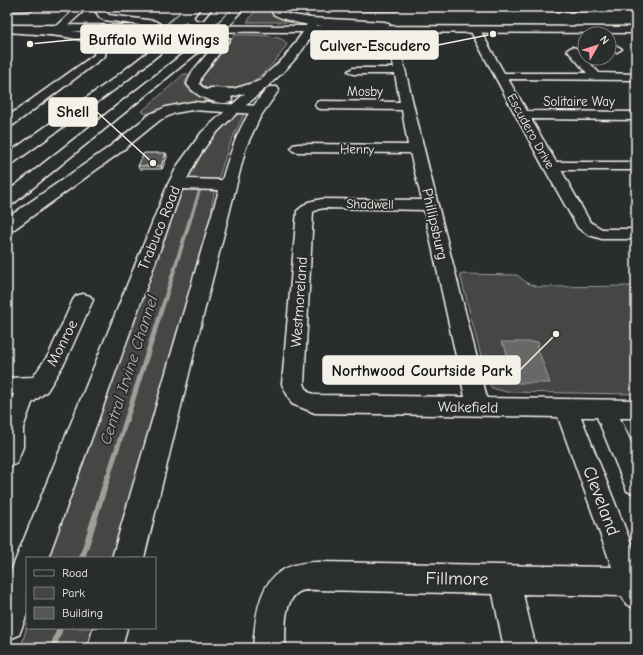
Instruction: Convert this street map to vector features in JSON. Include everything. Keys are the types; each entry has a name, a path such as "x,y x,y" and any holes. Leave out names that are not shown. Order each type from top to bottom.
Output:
{"main road":[{"path":"64,26 76,12 83,7"},
{"path":"106,7 101,12 103,16 108,18 155,24"},
{"path":"7,161 173,38 200,17 208,7"},
{"path":"7,200 208,39 231,17 248,7"},
{"path":"276,7 276,12 280,16 295,20 385,25"},
{"path":"173,38 167,31 183,17 189,8"},
{"path":"239,105 207,95 196,89 193,84 196,75 226,39 241,12"},
{"path":"7,23 64,26 248,30 385,25 636,25"},
{"path":"7,29 155,24 475,30 636,30"},
{"path":"128,557 239,147 246,129 259,107 308,52 315,27"},
{"name":"Trabuco Road","path":"32,557 176,184 186,164 207,135 288,60 315,27"},
{"path":"7,29 79,36 94,41 101,48 99,56 7,123"},
{"path":"248,30 287,35 296,40 298,47"},
{"path":"196,89 215,94 225,94 243,91 263,84"},
{"path":"7,226 113,151 155,117 171,110 192,106 239,105 259,107"},
{"path":"176,184 228,184"},
{"path":"7,623 26,574"},
{"path":"105,648 110,629"}],"street":[{"path":"7,8 32,7"},
{"path":"336,7 398,8"},
{"path":"466,8 636,8"},
{"name":"Escudero Drive","path":"475,30 580,219 590,231 601,233 636,234"},
{"name":"Phillipsburg","path":"389,42 396,52 416,149 431,205 478,407"},
{"path":"577,50 572,50 577,56"},
{"path":"586,66 596,77"},
{"path":"353,71 400,71"},
{"path":"501,76 636,77"},
{"name":"Mosby","path":"321,105 408,106"},
{"name":"Solitaire Way","path":"523,115 636,116"},
{"name":"Henry","path":"298,148 416,149"},
{"path":"550,166 636,166"},
{"name":"Shadwell","path":"310,206 318,203 431,205"},
{"name":"Westmoreland","path":"300,398 293,384 304,218 305,211 310,206"},
{"name":"Monroe","path":"7,457 11,447 9,428 23,398 39,385 58,356 83,300"},
{"path":"7,386 39,385"},
{"name":"Wakefield","path":"300,398 315,404 636,409"},
{"name":"Cleveland","path":"566,408 634,586"},
{"path":"605,409 636,483"},
{"name":"Fillmore","path":"269,648 274,602 282,587 298,577 318,576 505,580 634,586"},
{"path":"505,580 520,648"}],"green space":[{"path":"258,7 272,7 272,11 278,17 297,22 247,22"},
{"path":"235,35 271,36 284,40 287,44 268,69 248,85 229,90 209,90 201,83 201,76"},
{"path":"184,74 189,74 185,82 186,86 192,92 213,100 174,105 148,114 141,112"},
{"path":"236,113 244,114 228,148 218,180 185,179 211,140"},
{"path":"182,188 215,189 212,204 212,217 117,557 44,557"},
{"path":"460,274 517,275 527,283 538,287 636,286 636,394 506,392 492,388 487,380"},
{"path":"26,629 97,629 92,648 21,648"}],"shaded area":[{"path":"501,342 538,342 539,346 537,346 550,383 516,383 504,345 502,345"}],"building":[{"path":"144,153 166,153 161,166 138,166"}],"waterway":[{"name":"Central Irvine Channel","path":"299,7 310,18"},
{"name":"Central Irvine Channel","path":"190,221 200,189"},
{"name":"Central Irvine Channel","path":"154,334 190,220"},
{"name":"Central Irvine Channel","path":"108,477 154,333"},
{"name":"Central Irvine Channel","path":"82,557 108,476"},
{"name":"Central Irvine Channel","path":"53,648 60,629"}],"place":[{"name":"Culver-Escudero","path":"493,34"},
{"name":"Buffalo Wild Wings","path":"30,44"},
{"name":"Shell","path":"153,163"},
{"name":"Northwood Courtside Park","path":"556,334"}]}
